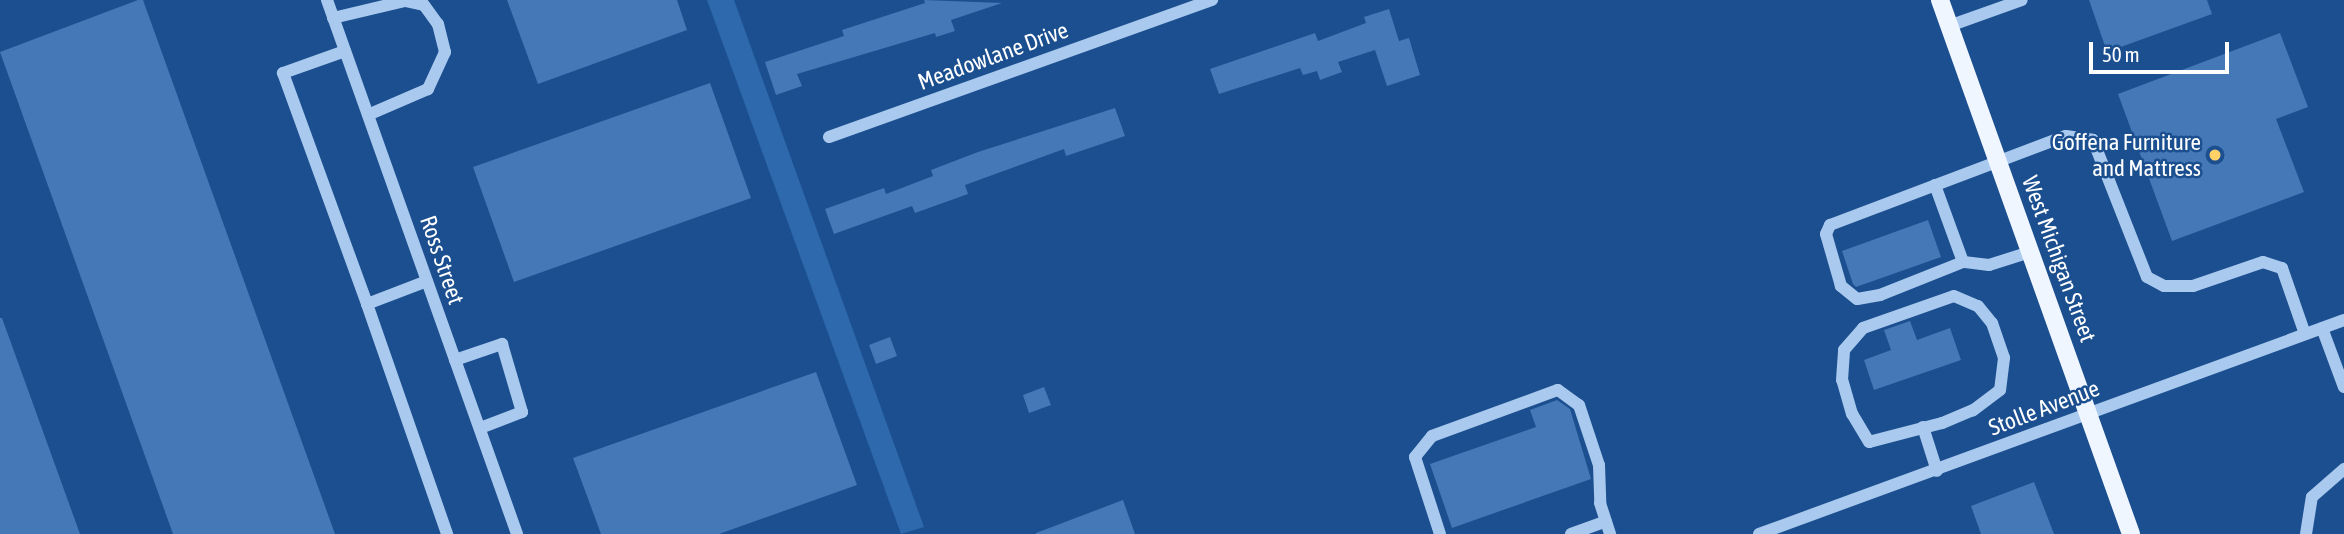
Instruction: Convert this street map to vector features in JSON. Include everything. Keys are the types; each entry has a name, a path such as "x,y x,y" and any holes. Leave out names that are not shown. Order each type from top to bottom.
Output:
{"main road":[{"name":"West Michigan Street","path":"1940,0 2132,534"}],"street":[{"name":"Ross Street","path":"327,0 517,534"},
{"name":"Meadowlane Drive","path":"828,137 1212,0"},
{"path":"1949,26 2022,0"},
{"path":"333,18 405,1 424,5 438,24 445,52 428,89 368,115"},
{"path":"345,51 283,74 447,534"},
{"path":"2030,252 1989,265 1963,262 1880,295 1857,299 1841,286 1831,260 1826,234 1830,225 2066,136 2093,140 2147,277 2164,286 2193,286 2263,262 2282,268 2305,334"},
{"path":"1934,185 1963,262"},
{"path":"367,304 427,281"},
{"path":"1954,296 1978,306 1992,323 2004,358 2000,390 1973,410 1923,427 1869,442 1852,414 1842,380 1844,350 1863,328 1954,296"},
{"name":"Stolle Avenue","path":"1759,534 1786,529 2089,413 2344,320"},
{"path":"2322,328 2344,387"},
{"path":"455,360 502,344 522,412 480,428"},
{"path":"1440,534 1415,457 1432,436 1558,390 1579,405 1599,465 1600,503 1608,528 1571,534"},
{"path":"1923,427 1937,471"},
{"path":"2306,534 2312,497 2344,469"}],"shaded area":[{"path":"707,0 734,0 924,527 901,534"}],"building":[{"path":"143,0 335,534 173,534 0,52"},
{"path":"507,0 677,0 687,30 538,84"},
{"path":"924,0 1002,3 951,20 955,31 936,37 935,33 797,74 802,86 776,95 765,62 844,36 842,30 925,3"},
{"path":"2089,0 2207,0 2212,14 2107,52"},
{"path":"1389,9 1399,41 1409,38 1420,75 1387,86 1375,50 1338,62 1342,72 1320,80 1317,71 1303,75 1300,68 1219,94 1210,69 1315,33 1318,41 1366,23 1364,17"},
{"name":"Goffena Furniture and Mattress","path":"2280,33 2308,107 2276,119 2304,192 2172,241 2118,94"},
{"path":"710,83 751,198 514,282 473,167"},
{"path":"1115,108 1125,136 1066,156 1064,149 965,185 968,194 915,213 912,206 834,234 825,209 884,188 886,194 933,176 931,170 978,152"},
{"path":"1928,220 1941,257 1856,287 1853,284 1842,251"},
{"path":"2,318 80,534 0,534"},
{"path":"1910,321 1917,340 1950,328 1961,360 1874,390 1864,360 1891,350 1884,330"},
{"path":"890,337 897,356 876,364 869,345"},
{"path":"816,372 857,485 719,534 601,534 573,458"},
{"path":"1044,387 1051,405 1029,413 1023,395"},
{"path":"1557,400 1570,409 1591,479 1452,528 1430,464 1536,427 1530,410"},
{"path":"2034,482 2054,534 1981,534 1971,506"},
{"path":"1123,500 1135,534 1036,534 1036,533"}],"place":[{"name":"Goffena Furniture and Mattress","path":"2215,155"}]}
